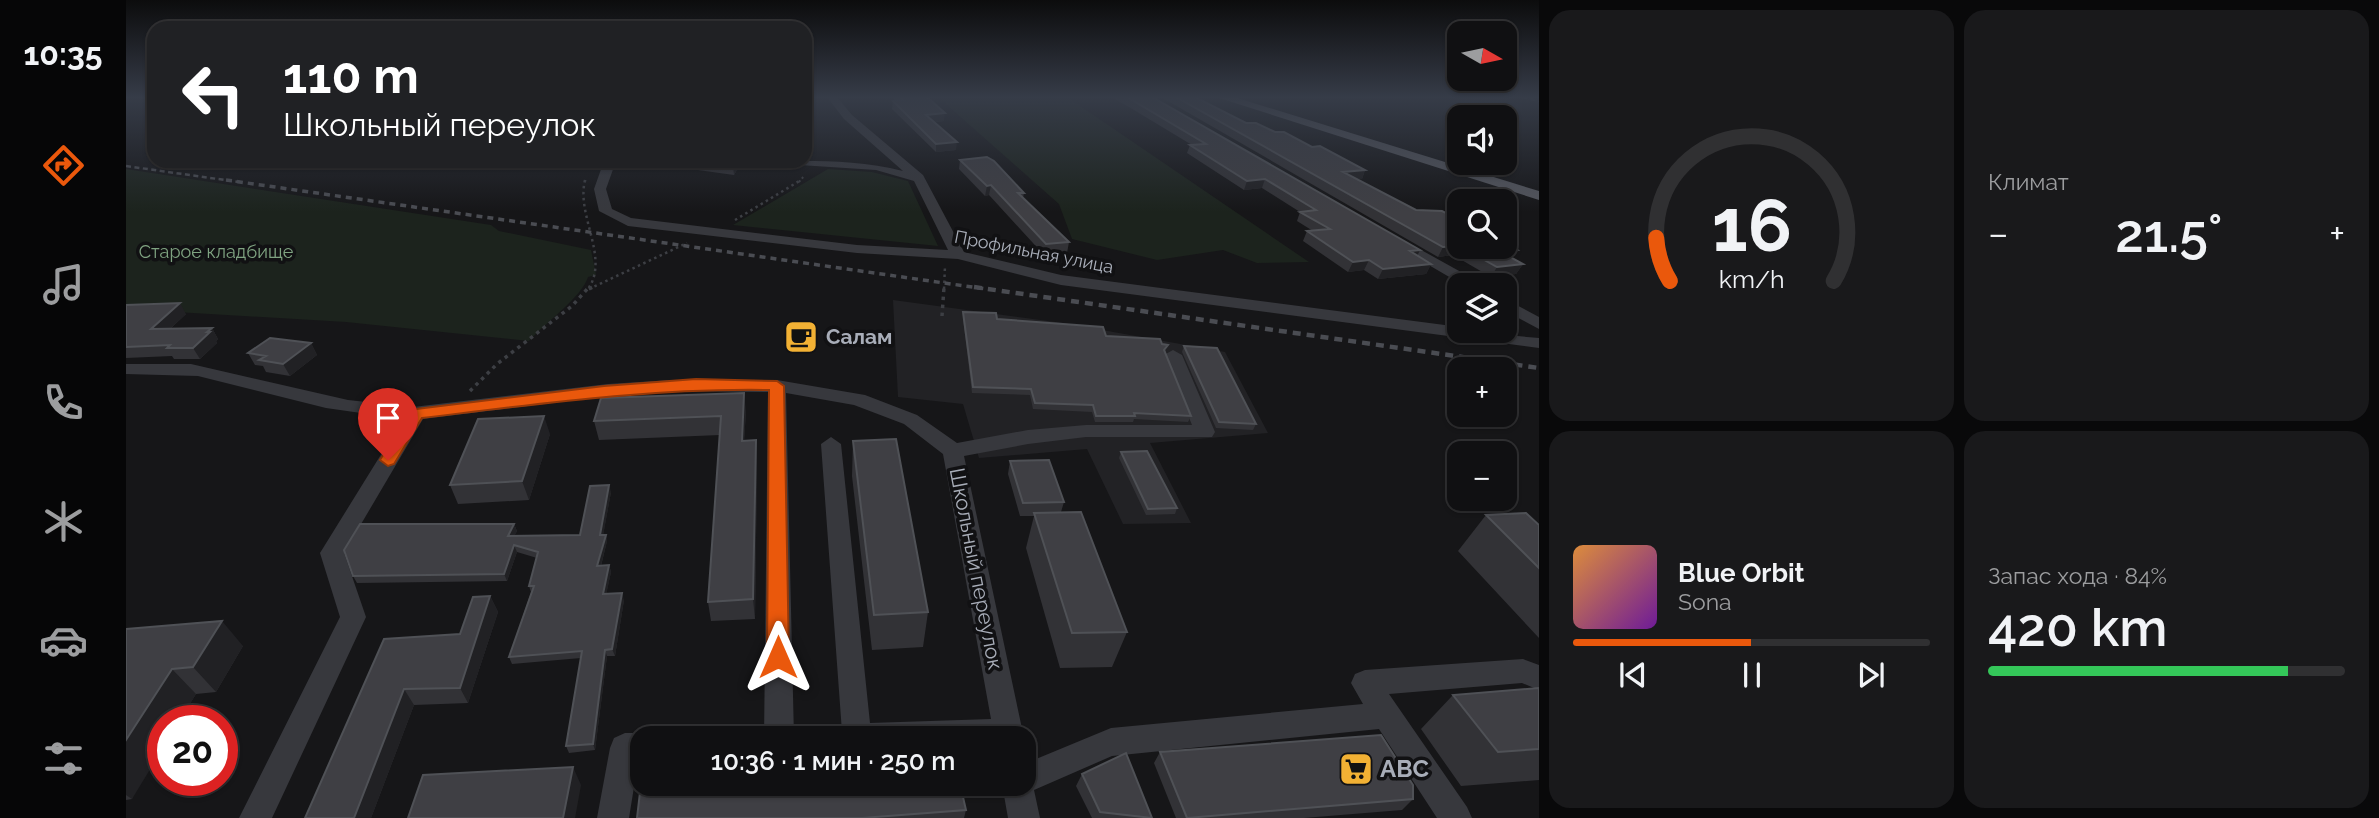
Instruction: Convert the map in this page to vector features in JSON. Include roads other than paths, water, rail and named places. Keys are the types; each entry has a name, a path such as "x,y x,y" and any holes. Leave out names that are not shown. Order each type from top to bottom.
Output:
{"main road":[{"path":"1344,135 1539,196"}],"street":[{"path":"869,135 919,178 951,254"},
{"path":"812,163 876,167 919,178"},
{"name":"Профильная улица","path":"608,168 600,189 606,211 628,222 709,234 858,249 951,254 1061,280 1539,343"},
{"path":"1389,237 1453,273"},
{"path":"1517,311 1539,324"},
{"path":"953,451 1028,437 1086,431 1205,432 1172,355"},
{"name":"Школьный переулок","path":"126,369 186,369 332,402 416,414 683,385 777,386 836,395 893,411 939,436 953,451 1006,726"},
{"path":"777,386 779,726"},
{"path":"255,818 353,617 332,553 416,414"},
{"path":"831,444 854,726"},
{"path":"1456,818 1365,683 1523,671 1539,678"},
{"path":"1036,774 1111,742 1386,715"},
{"path":"613,818 625,748 630,748"},
{"path":"1019,796 1024,818"}],"railway":[{"path":"126,166 239,182"},
{"path":"226,180 986,289"},
{"path":"974,287 1539,368"}],"place":[{"name":"Салам","path":"801,337"},
{"name":"ABC","path":"1356,769"}],"park label":[{"name":"Старое кладбище","path":"216,252"}]}
